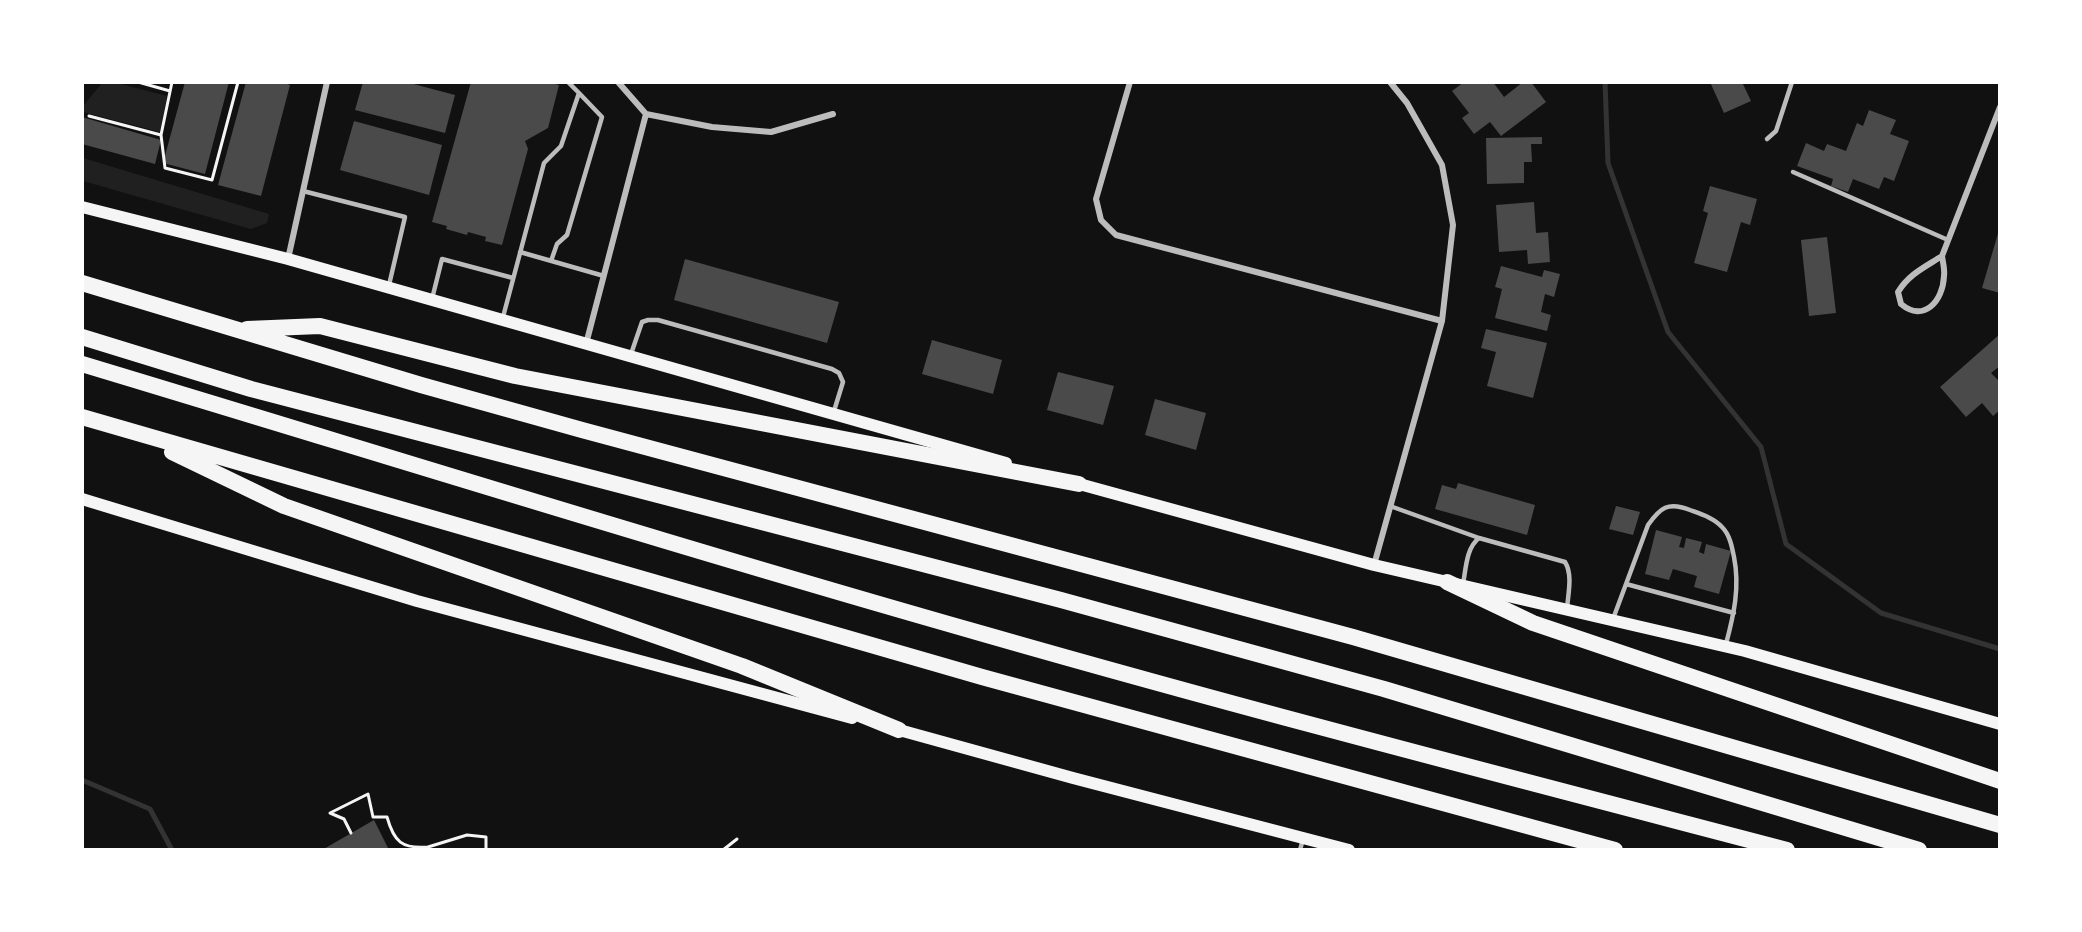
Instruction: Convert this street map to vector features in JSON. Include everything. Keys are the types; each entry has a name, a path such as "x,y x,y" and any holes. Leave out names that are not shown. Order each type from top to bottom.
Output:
{"highway":[{"path":"82,283 234,330 582,430 1353,637 2000,825"},
{"path":"234,330 320,326 515,376 1079,484"},
{"path":"82,337 263,392 1027,591 1384,689 1919,849"},
{"path":"82,364 748,566 988,635 1370,741 1787,849"},
{"path":"82,417 982,677 1615,849"},
{"path":"130,432 284,507 742,666 899,730"},
{"path":"1447,582 1533,623 2000,781"}],"main road":[{"path":"82,207 288,259 1079,484 1374,565 1726,647 2000,724"},
{"path":"82,499 417,601 1073,778 1349,849"}],"street":[{"path":"288,259 327,82"},
{"path":"618,82 646,114 712,127 771,132 834,114"},
{"path":"1130,82 1096,199 1101,220 1116,235 1442,321"},
{"path":"1374,565 1442,321 1454,225 1442,165 1407,103 1390,82"},
{"path":"1942,256 1914,273 1905,282 1898,292 1900,304 1908,309 1925,310 1933,306 1941,293 1944,275 1942,256 2000,107"},
{"path":"586,344 646,114"}],"lane":[{"path":"551,261 557,244 567,235 602,117 568,82"},
{"path":"1767,139 1776,131 1792,82"},
{"path":"502,320 544,163 561,146 579,93"},
{"path":"1793,172 1948,240"},
{"path":"303,191 405,217 388,288"},
{"path":"520,252 604,276"},
{"path":"432,300 442,259 513,278"},
{"path":"630,357 642,322 658,320 839,372 843,382 833,414"},
{"path":"1390,506 1479,538 1565,562 1569,568 1570,577 1567,609"},
{"path":"1613,620 1648,525 1666,506 1682,507 1706,516 1723,527 1732,544 1738,577 1734,613 1726,647"},
{"path":"1463,585 1470,549 1473,542 1479,538"},
{"path":"1626,584 1734,613"},
{"path":"1300,849 1303,837"}],"path":[{"path":"138,82 170,91"},
{"path":"172,82 161,135 165,168 212,180 238,82"},
{"path":"89,116 161,135"},
{"path":"351,833 344,819 330,813 368,794 373,818 387,817 391,834 400,843 412,849 428,848 467,835 486,837 486,849"},
{"path":"723,849 737,839"}],"shaded area":[{"path":"102,83 117,83 167,96 160,132 83,112 83,106"},
{"path":"83,158 269,214 267,223 251,229 83,181"}],"building":[{"path":"185,82 229,82 205,174 163,163"},
{"path":"246,82 282,82 290,85 261,196 218,185"},
{"path":"363,82 406,82 455,95 445,133 355,110"},
{"path":"471,82 548,82 559,85 548,128 525,141 528,149 502,245 485,241 486,237 468,232 467,235 432,222"},
{"path":"1464,82 1493,82 1504,97 1523,82 1531,82 1546,102 1501,136 1490,122 1474,134 1462,118 1469,113 1452,91"},
{"path":"1710,82 1742,82 1751,101 1724,113"},
{"path":"1869,110 1896,120 1890,134 1909,141 1894,181 1884,177 1879,189 1853,179 1848,192 1831,186 1833,179 1797,166 1806,143 1824,151 1827,144 1846,151 1857,123 1863,126"},
{"path":"82,117 161,140 155,164 82,144"},
{"path":"354,121 442,145 429,195 340,170"},
{"path":"1542,137 1542,144 1531,144 1532,162 1524,162 1524,183 1487,184 1486,138"},
{"path":"1710,186 1757,199 1750,225 1741,222 1727,272 1694,263 1708,213 1703,211"},
{"path":"1534,202 1536,233 1548,232 1550,262 1528,264 1527,250 1499,252 1496,205"},
{"path":"2000,230 2000,293 1982,288"},
{"path":"1827,237 1836,313 1809,316 1801,240"},
{"path":"685,259 839,302 827,343 674,300"},
{"path":"1501,266 1542,277 1544,270 1560,274 1554,297 1545,294 1541,312 1551,315 1547,331 1495,318 1502,289 1495,287"},
{"path":"1486,329 1547,343 1533,398 1487,386 1496,352 1481,348"},
{"path":"2000,334 2000,366 1991,373 2000,382 2000,410 1993,416 1982,403 1966,417 1940,387"},
{"path":"932,340 1002,360 993,394 922,374"},
{"path":"1058,372 1114,386 1103,425 1047,410"},
{"path":"1155,399 1206,413 1196,450 1145,435"},
{"path":"1458,483 1535,505 1527,535 1435,509 1442,485 1456,489"},
{"path":"1616,506 1640,512 1633,535 1609,529"},
{"path":"1656,530 1682,537 1679,547 1684,548 1686,538 1702,542 1699,552 1704,554 1706,544 1731,551 1719,594 1694,587 1697,576 1673,569 1669,580 1645,574"},
{"path":"374,820 389,850 322,850"}],"waterway":[{"path":"1605,82 1608,163 1668,332 1761,447 1786,544 1881,613 2000,649"},
{"path":"82,780 150,809 172,850"}]}
